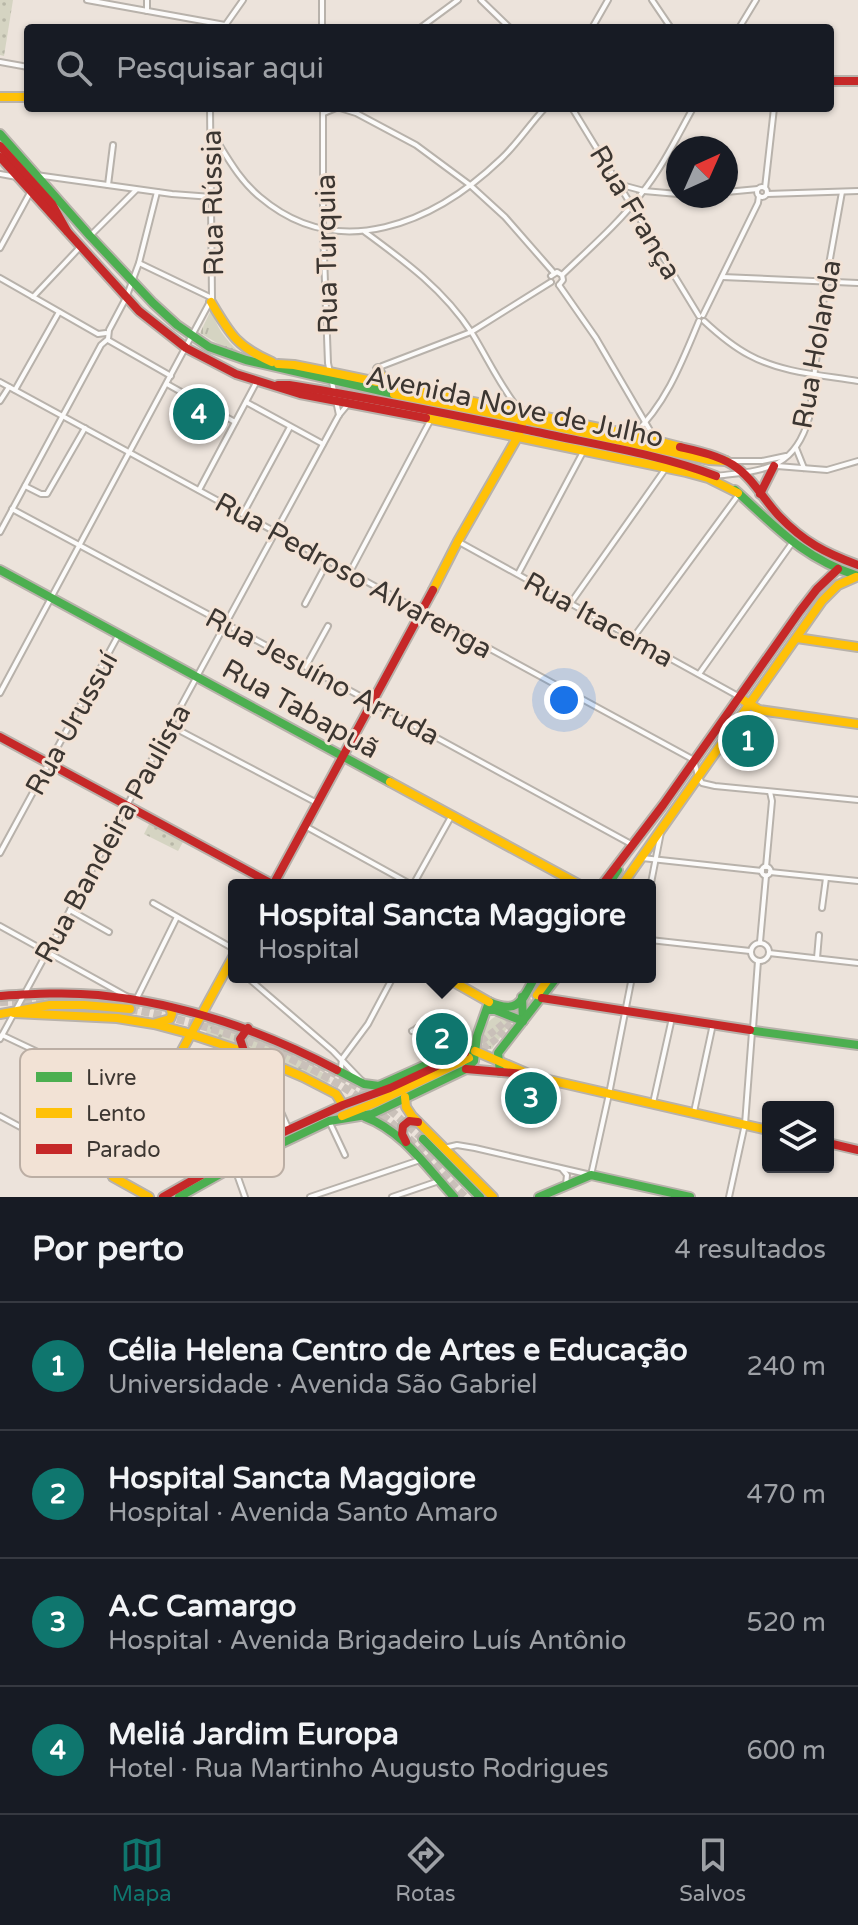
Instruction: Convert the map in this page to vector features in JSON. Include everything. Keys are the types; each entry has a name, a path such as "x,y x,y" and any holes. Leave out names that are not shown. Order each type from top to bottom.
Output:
{"main road":[{"path":"834,81 858,81"},
{"path":"0,97 24,97"},
{"name":"Avenida Nove de Julho","path":"0,134 132,281 177,325 209,347 228,355 521,416 709,460 726,461"},
{"path":"0,146 52,204 67,231"},
{"name":"Avenida Nove de Julho","path":"0,157 126,298 186,348 236,374 300,394 352,399 667,467 708,478 738,494"},
{"path":"212,300 224,327 237,343 275,365"},
{"path":"378,369 387,384"},
{"name":"Avenida Nove de Julho","path":"365,384 387,384 509,410 521,416 633,435 706,453 742,472 796,532 812,545 857,564"},
{"name":"Avenida Nove de Julho","path":"352,399 431,419 682,463 730,485 792,543 818,560 858,576"},
{"path":"276,879 519,434 521,416"},
{"path":"760,494 774,466"},
{"path":"818,560 827,579"},
{"path":"607,879 800,611 836,569 857,564"},
{"name":"Rua Tabapuã","path":"0,570 569,879"},
{"path":"624,879 830,592 858,576"},
{"path":"797,638 858,647"},
{"path":"740,698 749,706 776,714 858,724"},
{"path":"0,737 262,879"},
{"path":"625,879 656,835"},
{"path":"612,879 632,846"},
{"path":"183,1049 228,967"},
{"path":"454,983 495,1010 523,1021"},
{"path":"488,1006 508,1008 514,1005 533,983"},
{"path":"522,997 533,1005 538,983"},
{"path":"495,1057 523,1021 546,983"},
{"path":"537,995 550,983"},
{"path":"0,996 93,994 202,1014 248,1028 364,1084 379,1086 462,1049 470,1054 495,1057 531,1075"},
{"path":"537,995 858,1045"},
{"path":"522,997 523,1021"},
{"path":"14,1013 43,1006 130,1009"},
{"path":"284,1143 377,1102 470,1054 488,1006"},
{"path":"154,1024 170,1019 170,1007"},
{"path":"0,1014 117,1018 154,1024 236,1049"},
{"path":"244,1049 240,1039 248,1028"},
{"path":"332,1120 363,1117 380,1111 466,1069 474,1061 470,1054"},
{"path":"284,1132 470,1054"},
{"path":"495,1057 500,1072"},
{"path":"284,1069 330,1090 343,1105"},
{"path":"466,1069 531,1075 762,1128"},
{"path":"405,1097 406,1107 444,1148 480,1197"},
{"path":"363,1117 388,1127 454,1197"},
{"path":"408,1146 402,1134 403,1126 409,1121 418,1122"},
{"path":"423,1139 449,1158 490,1197"},
{"path":"834,1144 858,1150"},
{"path":"539,1197 591,1175 648,1192 690,1197"},
{"path":"113,1177 149,1197"},
{"path":"163,1197 198,1177"},
{"path":"183,1196 215,1177"}],"street":[{"path":"87,0 210,24"},
{"path":"147,0 147,11"},
{"path":"226,24 243,0"},
{"path":"322,0 322,24"},
{"path":"594,24 608,0"},
{"path":"652,0 668,24"},
{"path":"741,24 756,0"},
{"path":"425,24 456,1"},
{"path":"481,1 506,24"},
{"path":"0,62 24,66"},
{"name":"Rua Rússia","path":"210,112 212,300"},
{"name":"Rua Turquia","path":"324,112 323,229 330,376 335,396"},
{"path":"352,112 416,145 470,185 505,217 549,268 552,277 596,338 655,440"},
{"path":"211,132 237,173 257,195 283,214 323,229 365,232 405,221 470,185 510,150 542,112"},
{"name":"Rua França","path":"574,112 701,318 729,343 767,363 858,381"},
{"path":"378,369 471,332 552,277 562,275 631,207 668,153 691,112"},
{"path":"633,435 664,398 758,203 763,191 773,112"},
{"path":"108,185 113,145"},
{"path":"0,174 18,177"},
{"path":"36,175 212,197"},
{"path":"618,184 666,193"},
{"path":"90,236 137,188"},
{"path":"0,248 31,191"},
{"path":"738,191 858,191"},
{"path":"0,532 126,298 139,263 157,192"},
{"name":"Rua Holanda","path":"774,466 796,448 809,418 826,281 842,192"},
{"path":"365,232 436,287 471,332 521,416"},
{"path":"33,297 81,246"},
{"path":"0,693 212,300 139,263"},
{"path":"561,286 562,275"},
{"path":"722,277 858,283"},
{"path":"0,278 171,376"},
{"path":"15,390 59,312"},
{"name":"Rua Bandeira Paulista","path":"1,1037 339,415 378,369"},
{"path":"199,490 257,381"},
{"name":"Rua Pedroso Alvarenga","path":"0,382 694,760"},
{"path":"166,384 235,422"},
{"path":"0,401 9,387"},
{"path":"335,396 339,415"},
{"path":"509,410 510,399"},
{"path":"246,402 323,444"},
{"path":"350,572 431,419"},
{"path":"243,514 290,427"},
{"path":"25,486 47,494 85,428"},
{"name":"Rua Holanda","path":"796,448 804,468"},
{"path":"518,574 584,450"},
{"path":"726,461 762,461 788,455"},
{"path":"716,476 774,466 827,470 858,461"},
{"path":"570,604 667,467"},
{"path":"633,638 738,494"},
{"name":"Rua Jesuíno Arruda","path":"12,509 306,666 632,846"},
{"name":"Rua Itacema","path":"458,541 740,698"},
{"path":"699,674 792,543"},
{"path":"305,604 328,561"},
{"path":"306,666 328,626"},
{"name":"Rua Urussuí","path":"0,853 119,634"},
{"path":"171,726 317,803"},
{"path":"694,760 698,776 702,783 708,785 858,800"},
{"path":"760,942 772,801 770,792"},
{"path":"416,879 452,815"},
{"path":"305,826 402,879"},
{"path":"652,879 662,827"},
{"path":"642,858 858,881"},
{"path":"822,908 826,878"},
{"path":"153,903 228,954"},
{"path":"70,910 109,932"},
{"path":"0,926 133,999 177,917"},
{"path":"817,958 819,935"},
{"path":"656,941 750,951"},
{"path":"760,942 767,946 769,953 765,959 758,961 750,951 753,945 760,942"},
{"path":"769,953 858,963"},
{"path":"729,1197 745,1124 758,961"},
{"path":"254,983 342,1059 364,1084"},
{"path":"337,1070 363,1032 390,983"},
{"path":"444,1148 457,1145 475,1148 591,1175 631,983"},
{"path":"653,1103 672,1018"},
{"path":"694,1112 713,1024"},
{"path":"416,1029 432,1062"},
{"path":"1,1037 28,1049"},
{"path":"0,1116 20,1126"},
{"path":"284,1119 289,1130"},
{"path":"332,1120 345,1155"},
{"path":"449,1158 457,1145"},
{"path":"310,1197 420,1160"},
{"path":"560,1168 567,1175 566,1184"},
{"path":"238,1177 245,1197"},
{"path":"392,1197 439,1181"}],"green space":[{"path":"0,0 13,0 4,56 0,55"},
{"path":"212,308 221,332 239,352 200,333"},
{"path":"149,824 183,842 178,851 144,834"},
{"path":"499,1015 511,1023 492,1049 485,1047 481,1043 482,1033 489,1022"},
{"path":"209,1022 281,1049 235,1049 205,1037"},
{"path":"284,1051 329,1076 330,1082 324,1084 284,1068"}],"tunnel":[{"path":"473,1048 504,1023 531,991"},
{"path":"474,1055 495,1040 537,995"},
{"path":"0,1002 82,1000 152,1006"},
{"path":"130,1009 198,1025 268,1049"},
{"path":"196,1017 283,1049"},
{"path":"284,1050 350,1082 377,1100 423,1139"},
{"path":"284,1056 360,1098 397,1128 465,1197"}],"traffic: fast":[{"path":"0,134 153,303 177,325 209,347 246,360 394,394"},
{"path":"735,490 806,551 858,576"},
{"path":"0,570 390,782"},
{"path":"612,879 618,870"},
{"path":"284,1142 329,1121 372,1114 466,1069 474,1061 477,1036 489,1002 513,1006 522,999 532,983"},
{"path":"500,1072 498,1053 552,983"},
{"path":"522,997 523,1021"},
{"path":"487,1010 523,1021"},
{"path":"755,1031 858,1045"},
{"path":"337,1070 364,1084 379,1086 457,1051 475,1051"},
{"path":"365,1117 379,1123 403,1141 454,1197"},
{"path":"423,1139 480,1197"},
{"path":"539,1197 591,1175 690,1197"},
{"path":"179,1197 215,1177"}],"traffic: slow":[{"path":"0,97 24,97"},
{"path":"211,302 242,345 272,362"},
{"path":"278,364 329,372 680,447"},
{"path":"378,369 385,382"},
{"path":"394,394 726,461"},
{"path":"426,418 686,472 708,478 738,493"},
{"path":"433,590 517,438 522,426 521,419"},
{"path":"626,879 822,601 838,585 856,577"},
{"path":"797,638 858,647"},
{"path":"740,698 759,710 858,724"},
{"path":"390,782 569,879"},
{"path":"183,1049 228,966"},
{"path":"456,983 489,1002"},
{"path":"537,995 546,983"},
{"path":"0,1014 50,1005 130,1009"},
{"path":"156,1023 170,1019 170,1007"},
{"path":"14,1013 117,1018 154,1024 236,1049"},
{"path":"475,1051 549,1080 762,1129"},
{"path":"342,1116 469,1058"},
{"path":"284,1069 336,1094 343,1105"},
{"path":"405,1097 406,1107 412,1116 493,1197"},
{"path":"113,1177 149,1197"}],"traffic: jam":[{"path":"834,81 858,81"},
{"path":"0,146 52,204 67,231"},
{"path":"0,157 139,311 186,348 236,374 300,394 426,418"},
{"path":"278,385 382,401 605,446 716,476"},
{"path":"680,447 714,456 733,465 797,533 825,551 858,565"},
{"path":"760,494 774,466"},
{"path":"607,879 663,805 800,611 838,569"},
{"path":"276,879 433,590"},
{"path":"0,737 263,879"},
{"path":"0,996 86,994 160,1005 251,1031 337,1070"},
{"path":"542,998 750,1030"},
{"path":"243,1049 240,1039 248,1028"},
{"path":"284,1132 465,1053"},
{"path":"466,1069 524,1074"},
{"path":"406,1142 402,1134 403,1126 409,1121 418,1122"},
{"path":"834,1144 858,1150"},
{"path":"163,1197 198,1177"}],"place":[{"name":"Meliá Jardim Europa","path":"199,414"},
{"name":"Célia Helena Centro de Artes e Educação","path":"748,741"},
{"name":"Hospital Sancta Maggiore","path":"442,1039"},
{"name":"A.C Camargo","path":"531,1098"}]}
